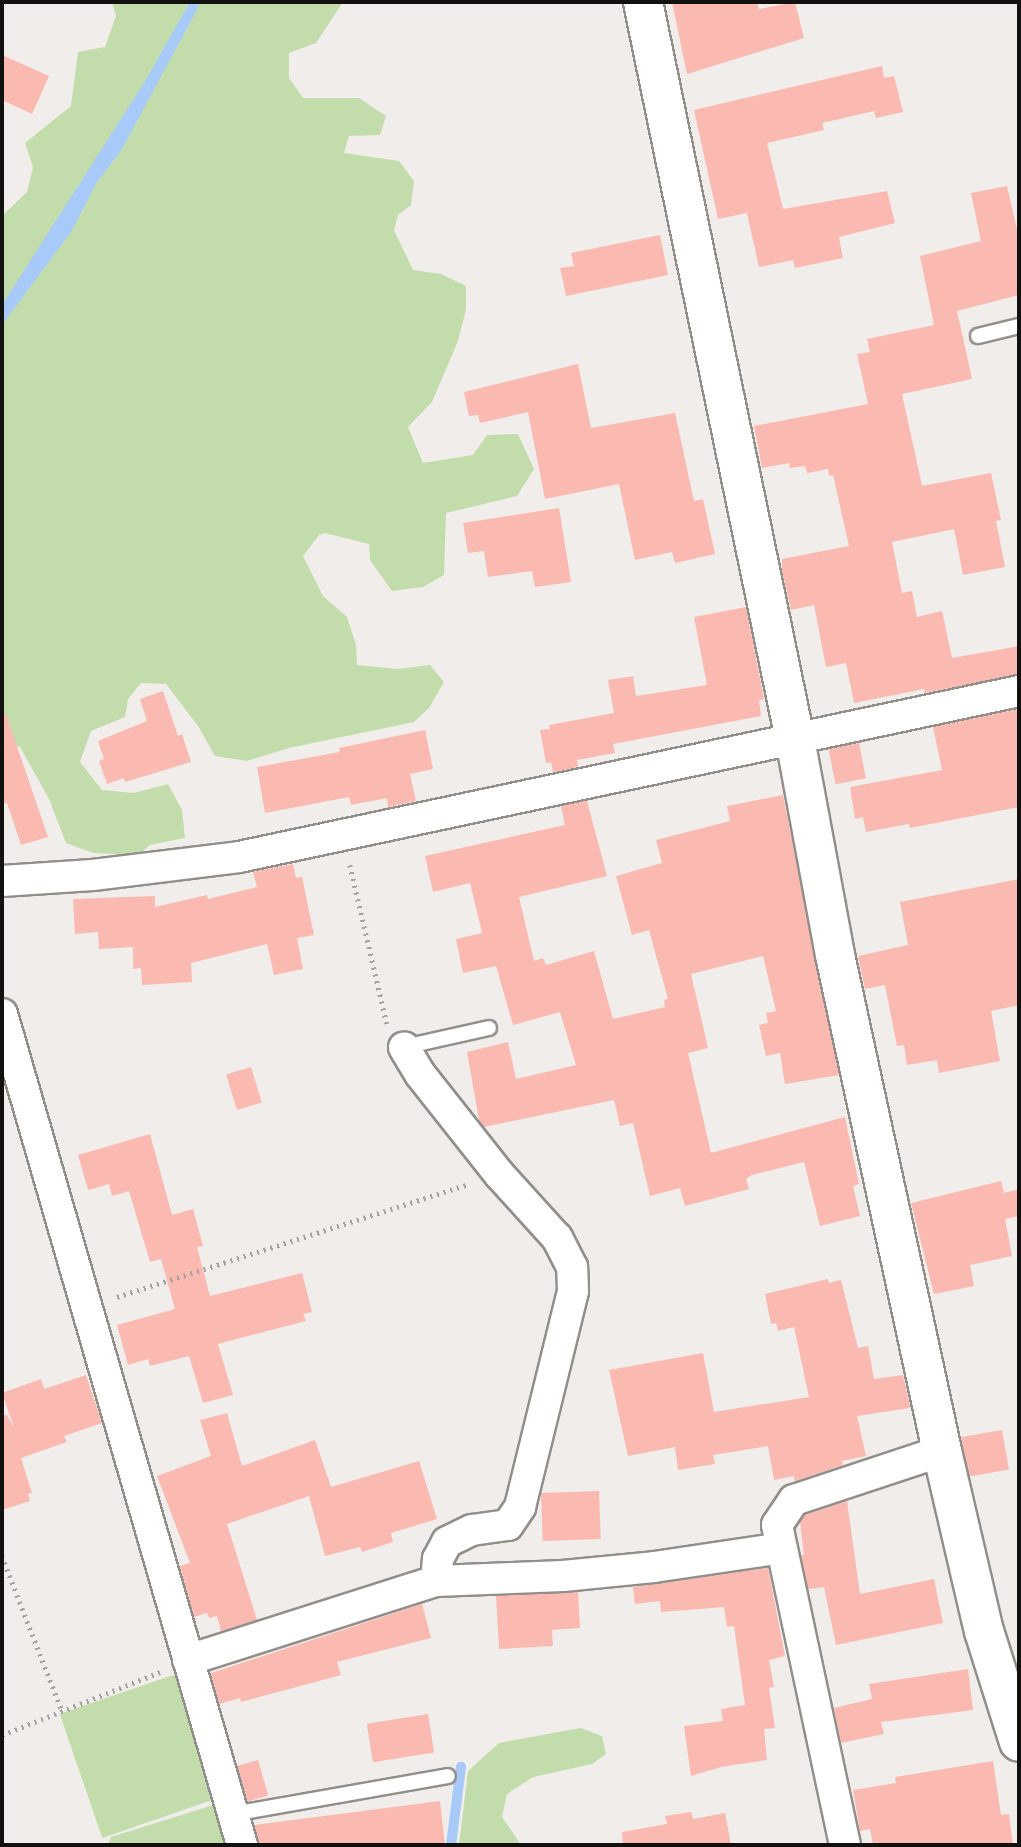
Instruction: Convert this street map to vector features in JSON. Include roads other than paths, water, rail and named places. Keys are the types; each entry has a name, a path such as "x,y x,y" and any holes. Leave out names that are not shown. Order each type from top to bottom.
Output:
{"street":[{"path":"643,2 795,739 835,955 942,1451 984,1631 1019,1742"},
{"path":"2,881 183,865 239,857 1019,691"},
{"path":"2,1014 242,1845"},
{"path":"404,1047 420,1074 499,1174 557,1238 572,1267 573,1290 520,1507 508,1525 472,1531 447,1542 438,1559 436,1581"},
{"path":"845,1845 777,1525 794,1500 942,1451"},
{"path":"188,1660 436,1581 563,1576 654,1567 782,1548"}],"lane":[{"path":"978,336 1019,326"},
{"path":"404,1047 489,1028"},
{"path":"233,1814 448,1776"}],"water":[{"path":"190,2 201,2 121,151 97,182 71,232 2,325 2,305 144,83"}],"waterway":[{"path":"451,1845 461,1767"}]}
